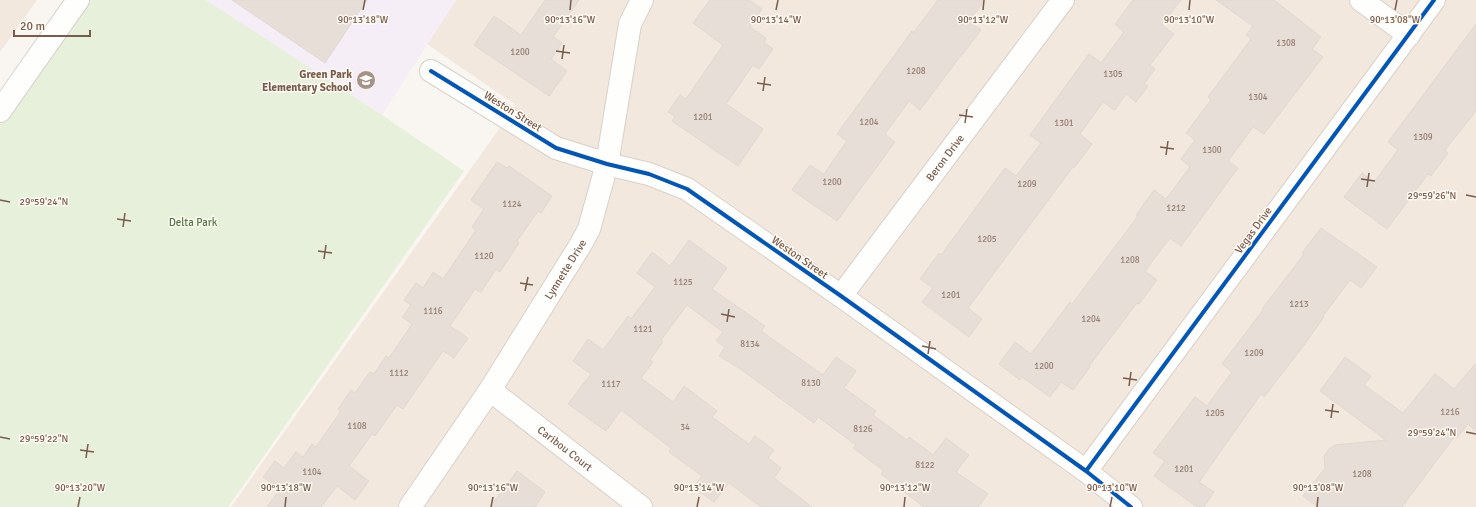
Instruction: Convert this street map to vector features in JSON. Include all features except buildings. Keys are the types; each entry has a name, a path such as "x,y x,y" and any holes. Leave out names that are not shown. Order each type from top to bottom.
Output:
{"street":[{"path":"0,111 78,0"},
{"name":"Lynnette Drive","path":"410,507 490,390 582,244 589,229 607,164 630,24 642,0"},
{"name":"Beron Drive","path":"841,296 1063,0"},
{"path":"1361,0 1409,35"},
{"name":"Vegas Drive","path":"1086,471 1434,0"},
{"name":"Weston Street","path":"431,71 556,148 607,164 649,174 687,189 841,296 1086,471 1131,507"},
{"name":"Caribou Court","path":"490,390 641,507"}],"shaded area":[{"path":"0,0 37,0 0,52"},
{"name":"Green Park Elementary School","path":"206,0 456,0 382,115"},
{"path":"456,0 1476,0 1476,507 231,507 516,105 427,44"}],"green space":[{"name":"Delta Park","path":"85,0 206,0 382,115 464,171 228,507 0,507 0,125"}],"cycle path":[{"path":"1086,471 1434,0"},
{"path":"431,71 556,148 607,164 649,174 687,189 841,296 1086,471 1131,507"}],"place":[{"name":"Green Park Elementary School","path":"366,80"}]}
